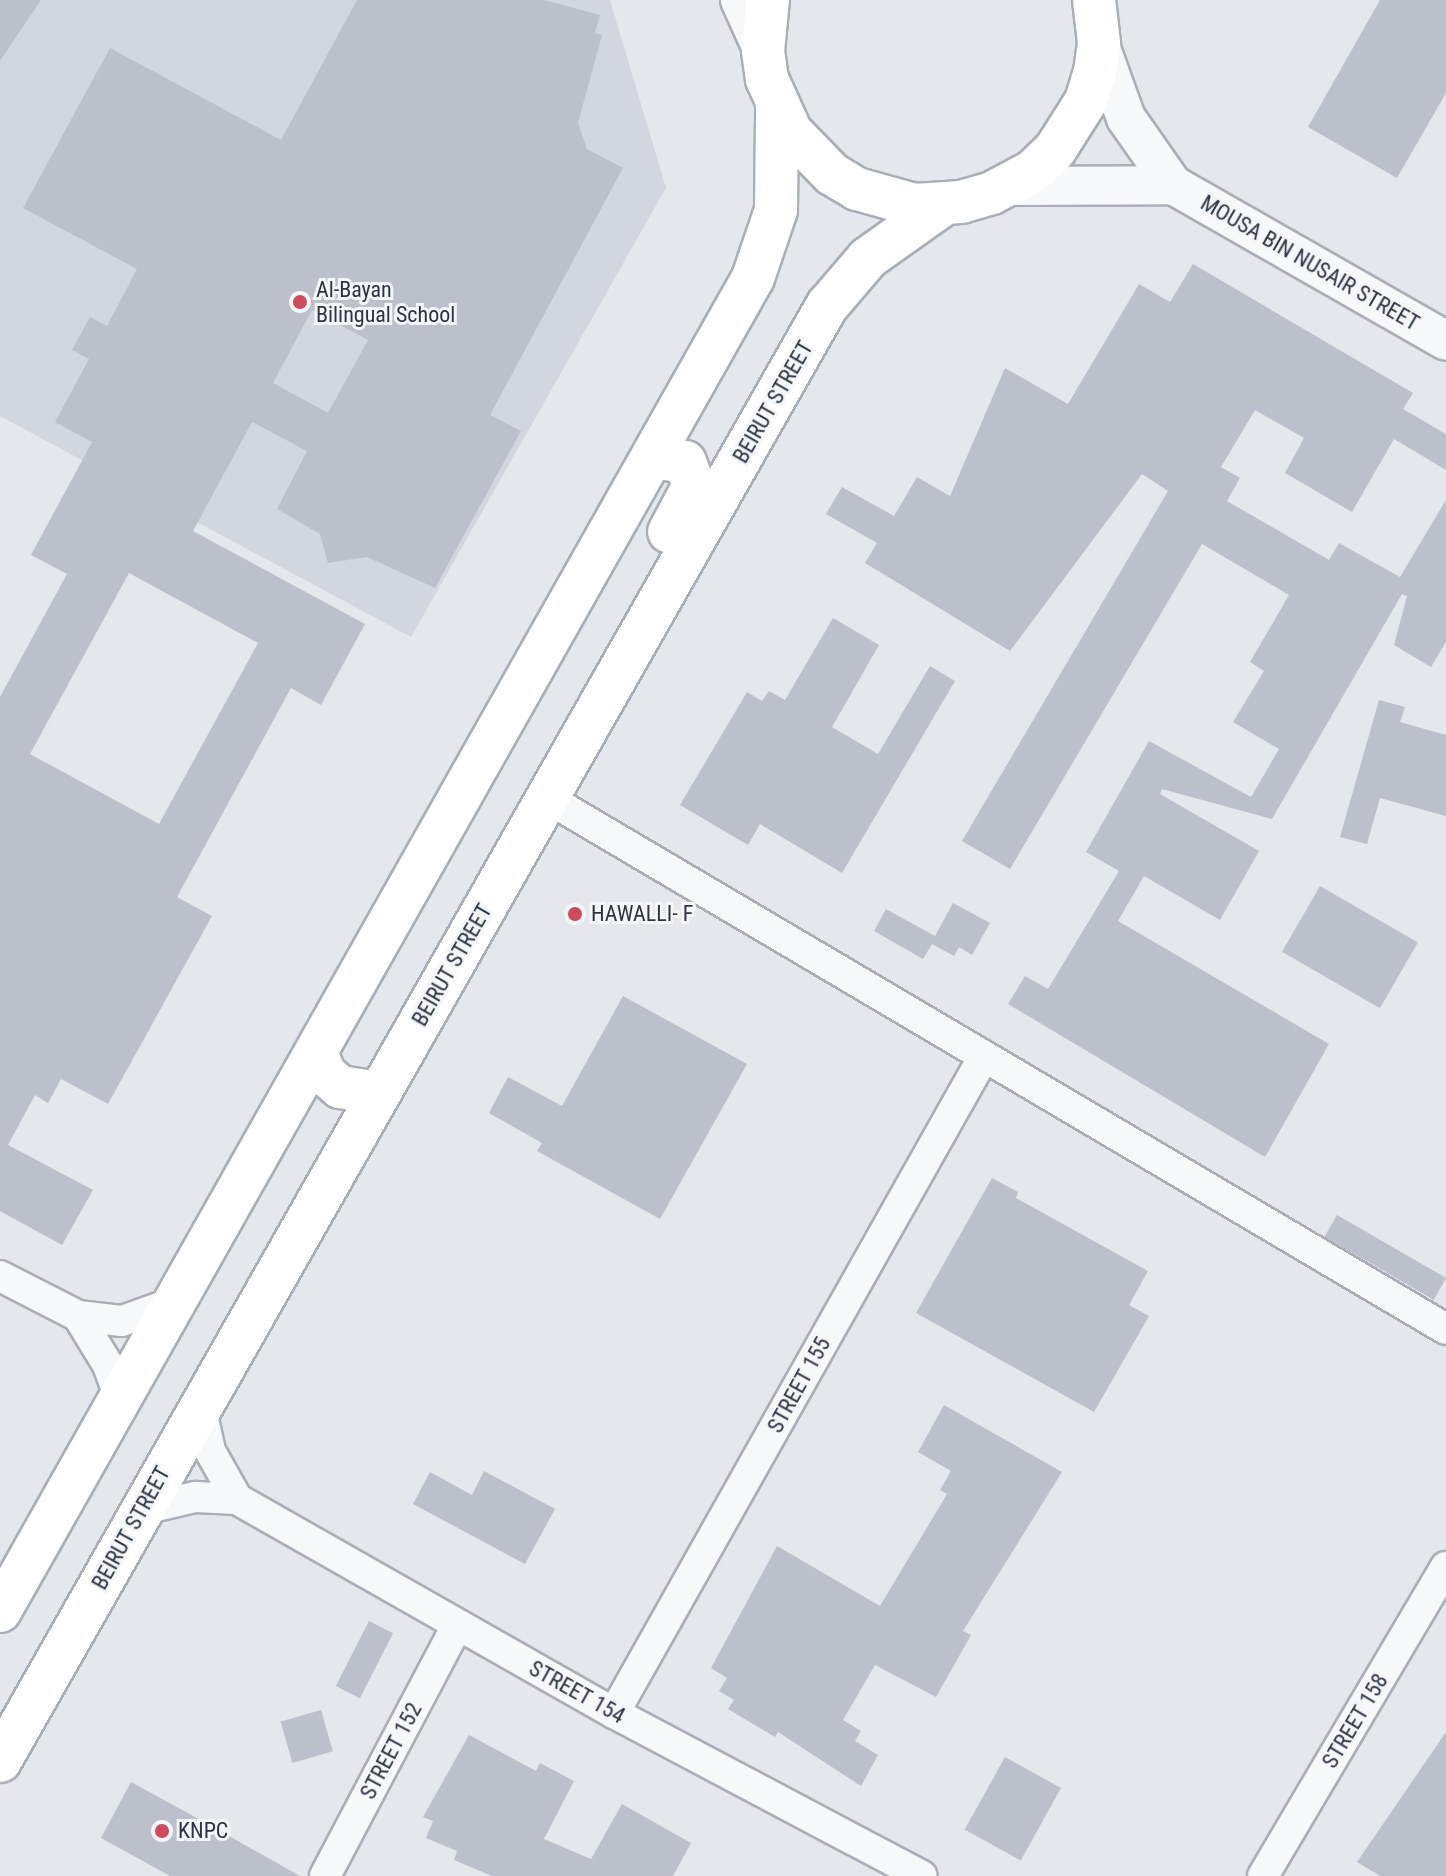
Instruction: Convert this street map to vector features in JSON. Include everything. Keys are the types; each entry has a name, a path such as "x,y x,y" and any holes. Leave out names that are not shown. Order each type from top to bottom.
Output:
{"main road":[{"path":"0,1611 318,1057 753,278 772,232 778,188 777,106 763,51 768,0"},
{"path":"777,106 810,155 832,174 886,199 944,204 1007,186 1033,171 1072,127 1086,101 1099,43 1094,0"},
{"name":"BEIRUT STREET","path":"0,1761 140,1510 838,291 885,244 944,204"},
{"path":"575,749 601,658 694,485 685,462 653,457"},
{"path":"318,1057 325,1074 340,1087 379,1093"}],"street":[{"path":"740,0 763,51"},
{"name":"MOUSA BIN NUSAIR STREET","path":"1099,43 1126,118 1173,185 1446,341"},
{"path":"1007,186 1173,185"},
{"path":"547,798 1446,1329"},
{"name":"STREET 155","path":"614,1713 984,1056"},
{"path":"0,1276 78,1316 122,1321 148,1316 178,1301"},
{"path":"78,1316 104,1357 121,1400"},
{"path":"200,1405 210,1451 237,1499"},
{"name":"STREET 154","path":"140,1510 195,1497 237,1499 614,1713 922,1876"},
{"name":"STREET 158","path":"1263,1876 1446,1567"},
{"name":"STREET 152","path":"325,1876 457,1626"}],"shaded area":[{"name":"Al-Bayan Bilingual School","path":"0,0 610,0 666,188 411,637 0,416"}],"building":[{"path":"0,0 41,0 0,61"},
{"name":"Al-Bayan Bilingual School","path":"357,0 544,0 600,15 595,33 602,35 578,123 587,149 623,168 490,415 521,431 435,588 367,557 328,563 320,534 277,509 307,451 252,422 193,531 365,624 321,705 291,688 177,897 212,916 108,1104 61,1079 48,1103 35,1095 8,1145 93,1190 62,1245 0,1211 0,697 67,574 31,555 92,442 55,422 89,359 72,350 90,317 107,326 137,269 23,208 110,48 281,140","holes":["312,310 368,340 328,413 273,383","129,573 258,643 159,824 30,754"]},
{"path":"1380,0 1446,0 1446,93 1397,178 1308,127"},
{"path":"1193,264 1413,393 1403,409 1446,434 1446,470 1394,439 1352,512 1285,473 1304,438 1255,410 1221,467 1240,478 1227,501 1329,560 1339,543 1400,577 1446,500 1446,642 1431,667 1394,645 1407,596 1402,594 1272,819 1162,789 1160,794 1259,851 1220,920 1144,876 1118,921 1329,1044 1265,1157 1008,1004 1025,976 1048,989 1119,871 1086,852 1149,741 1251,797 1279,749 1233,722 1264,671 1250,662 1289,595 1202,544 1010,869 962,841 1168,491 1142,474 1010,651 865,563 877,543 826,514 842,487 894,516 917,477 950,496 1005,368 1068,404 1139,284 1170,302"},
{"path":"833,618 879,645 832,727 878,754 930,666 955,681 842,873 760,824 748,845 680,805 747,692 762,701 769,691 785,700"},
{"path":"1379,700 1405,707 1400,722 1446,735 1446,816 1380,798 1367,844 1340,837"},
{"path":"1320,886 1418,942 1380,1008 1282,952"},
{"path":"953,903 990,923 972,955 959,947 954,956 932,944 923,959 874,931 886,909 935,936"},
{"path":"623,996 747,1064 660,1219 537,1151 542,1143 489,1113 508,1077 562,1106"},
{"path":"992,1178 1018,1192 1016,1198 1148,1271 1129,1305 1149,1316 1094,1412 916,1313"},
{"path":"1337,1215 1446,1278 1434,1300 1324,1237"},
{"path":"944,1405 1062,1472 963,1631 971,1635 936,1697 875,1665 843,1720 861,1731 855,1741 878,1755 861,1786 778,1732 775,1737 728,1709 734,1700 719,1691 727,1678 711,1668 777,1546 880,1606 947,1494 940,1490 951,1471 918,1452"},
{"path":"484,1471 555,1509 525,1564 413,1504 430,1472 472,1495"},
{"path":"369,1621 393,1633 360,1698 336,1686"},
{"path":"321,1710 333,1751 292,1763 281,1722"},
{"path":"1446,1732 1446,1876 1380,1876 1357,1862"},
{"path":"469,1735 536,1771 540,1763 574,1781 544,1839 591,1859 622,1804 691,1843 673,1876 492,1876 454,1860 457,1851 426,1838 433,1821 423,1817"},
{"path":"1005,1757 1061,1788 1021,1861 965,1830"},
{"name":"KNPC","path":"131,1782 300,1876 170,1876 101,1838"}],"place":[{"name":"Al-Bayan Bilingual School","path":"300,302"},
{"name":"HAWALLI- F","path":"575,914"},
{"name":"KNPC","path":"162,1831"}]}
